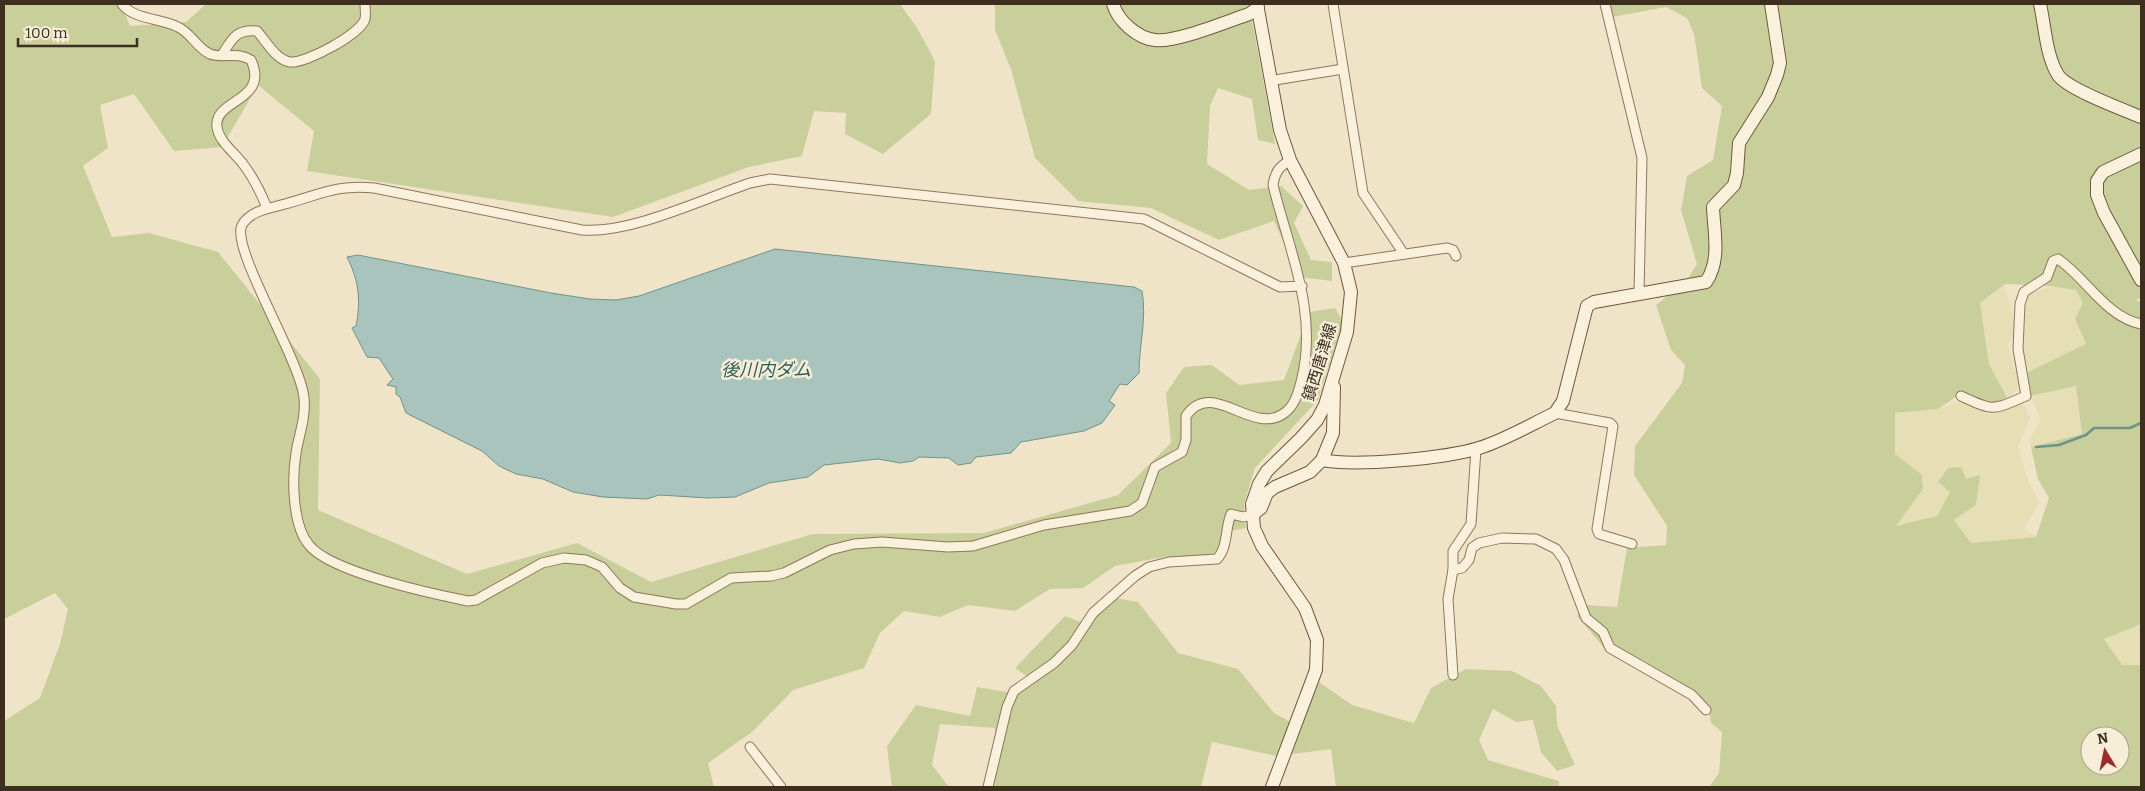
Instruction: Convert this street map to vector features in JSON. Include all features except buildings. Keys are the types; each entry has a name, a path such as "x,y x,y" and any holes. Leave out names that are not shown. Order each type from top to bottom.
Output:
{"street":[{"path":"122,4 132,13 177,26 191,35 204,50 212,54 237,54 251,60 256,69 256,78 253,85 246,95 219,115 217,126 222,140 243,165 267,208"},
{"path":"222,55 233,37 245,30 257,31 281,58 291,62 305,60 354,34 365,20 365,4"},
{"path":"1113,4 1122,22 1138,34 1155,40 1171,38 1249,14 1258,6"},
{"path":"1333,4 1363,193 1404,254"},
{"path":"1605,4 1642,158 1640,294"},
{"path":"1322,460 1347,463 1442,455 1476,449 1555,413 1563,401 1587,306 1594,302 1706,282 1714,272 1716,261 1713,207 1734,185 1737,173 1739,143 1768,98 1780,64 1771,4"},
{"path":"2040,4 2052,58 2059,76 2071,85 2141,117"},
{"name":"鎮西唐津線","path":"1258,6 1280,130 1290,160 1344,263 1350,279 1348,332 1325,405 1316,420 1301,438 1267,471 1258,484 1252,504 1254,528 1262,546 1305,608 1317,640 1316,670 1272,787"},
{"path":"1276,80 1343,69"},
{"path":"2141,154 2103,172 2097,181 2097,195 2104,213 2141,280"},
{"path":"1290,160 1281,165 1274,174 1273,185 1302,286 1307,334 1306,364 1292,406 1285,414 1267,419 1236,411 1219,403 1210,402 1196,405 1186,416 1186,440 1182,452 1155,467 1142,503 1130,510 1044,525 973,546 948,547 882,542 854,544 830,550 784,573 771,576 731,578 686,604 676,604 634,596 620,588 602,567 586,560 564,558 542,564 476,600 468,601 418,591 357,571 319,554 309,546 303,537 297,515 294,470 304,416 304,397 299,374 248,262 240,234 242,225 248,219 267,208 341,187 358,187 597,231 626,226 750,183 770,179 1144,219 1280,288 1302,286"},
{"path":"1344,263 1447,248 1453,250 1456,256"},
{"path":"1962,396 1988,409 1997,408 2026,396 2018,349 2020,304 2024,292 2047,277 2053,261 2058,259 2072,268 2110,309 2135,323 2141,324"},
{"path":"988,787 1007,707 1014,691 1054,663 1072,646 1093,613 1135,576 1149,567 1168,562 1217,559 1224,544 1226,524 1231,514 1252,515 1261,508 1267,493 1275,487 1310,472 1322,460 1333,432 1336,392 1333,380"},
{"path":"1555,413 1610,423 1613,426 1597,529 1599,534 1632,544"},
{"path":"1452,675 1448,598 1453,570 1453,551 1471,524 1476,449"},
{"path":"1453,570 1462,568 1469,560 1472,548 1479,543 1502,538 1536,539 1556,549 1564,560 1586,618 1603,632 1610,648 1692,695 1706,710"},
{"path":"750,747 781,787"}],"shaded area":[{"path":"2004,284 2017,330 2008,344 2020,388 2007,398 1989,364 1980,303"},
{"path":"2050,286 2076,290 2084,303 2075,319 2086,344 2028,372 2023,348 2026,297"},
{"path":"2076,385 2082,435 2031,447 2029,439 2041,420 2030,396"},
{"path":"1961,401 1988,414 2023,404 2030,418 2018,447 2029,483 2040,502 2024,528 2036,537 1971,543 1954,520 1976,505 1979,475 1966,479 1938,482 1950,492 1937,516 1895,527 1895,413 1938,409"},
{"path":"2141,624 2141,665 2122,665 2104,639"}],"green space":[{"path":"4,4 121,4 130,26 186,22 206,4 900,4 917,28 935,61 931,114 883,154 845,134 846,113 814,111 802,156 749,167 613,217 307,171 314,131 258,85 222,147 174,151 134,94 100,105 108,148 83,166 112,237 149,233 218,252 320,379 318,510 467,574 577,543 651,582 813,534 984,533 1118,495 1171,443 1166,393 1184,367 1212,365 1239,385 1284,380 1309,312 1335,308 1343,322 1318,400 1255,468 1244,504 1246,528 1223,532 1217,555 1164,557 1115,566 1083,588 1050,589 1015,611 968,605 940,617 904,611 880,633 864,668 793,690 752,732 708,763 714,787 4,787 4,721 40,698 60,644 68,609 55,593 4,619"},
{"path":"995,4 1249,4 1275,144 1258,140 1252,99 1218,88 1210,106 1207,164 1249,190 1281,186 1303,206 1294,223 1311,260 1332,262 1332,281 1299,277 1274,221 1219,240 1151,208 1078,201 1035,158 1011,69 995,30"},
{"path":"1610,4 2141,4 2141,299 2136,299 2141,303 2141,624 2104,639 2122,665 2141,665 2141,787 1709,787 1719,773 1722,732 1711,723 1709,706 1693,691 1644,661 1606,650 1577,616 1584,605 1617,607 1627,548 1666,545 1667,526 1634,475 1635,446 1682,383 1685,365 1671,350 1656,305 1686,281 1697,264 1681,210 1687,176 1713,160 1722,106 1702,88 1694,34 1687,18 1666,7 1613,17","holes":["2005,284 2050,286 2076,290 2083,303 2075,319 2086,344 2028,372 2030,396 2076,386 2082,434 2031,447 2038,479 2049,498 2036,537 1971,543 1954,520 1976,505 1980,475 1966,479 1961,467 1948,468 1938,482 1950,492 1937,516 1896,526 1923,489 1922,475 1895,454 1895,413 1938,409 1963,392 1989,405 2007,398 1989,364 1980,303"]},
{"path":"1115,598 1138,602 1178,653 1238,669 1274,713 1298,726 1319,682 1352,705 1414,723 1431,688 1466,669 1512,671 1541,686 1556,706 1557,725 1575,765 1557,771 1541,752 1533,720 1516,722 1493,709 1479,740 1488,760 1559,781 1559,787 1336,787 1331,749 1277,756 1212,742 1201,787 993,787 995,728 940,724 932,765 949,787 892,787 887,746 916,705 970,716 977,687 1018,694 1031,679 1015,668 1065,616 1089,625"}],"water":[{"name":"後川内ダム","path":"775,249 1134,287 1142,291 1143,301 1139,373 1127,385 1120,384 1109,401 1115,405 1102,423 1084,431 1021,442 1011,453 976,457 971,463 958,465 949,458 919,457 913,461 900,463 878,459 824,465 808,477 769,483 735,497 708,498 659,495 647,499 603,497 573,492 543,479 516,474 499,466 482,451 406,413 400,397 396,394 396,387 387,385 393,379 379,358 367,357 352,328 356,326 359,299 354,274 347,257 358,255 551,293 590,299 616,300 639,296"}],"waterway":[{"path":"2036,447 2059,445 2086,435 2094,428 2130,428 2141,423"}]}
